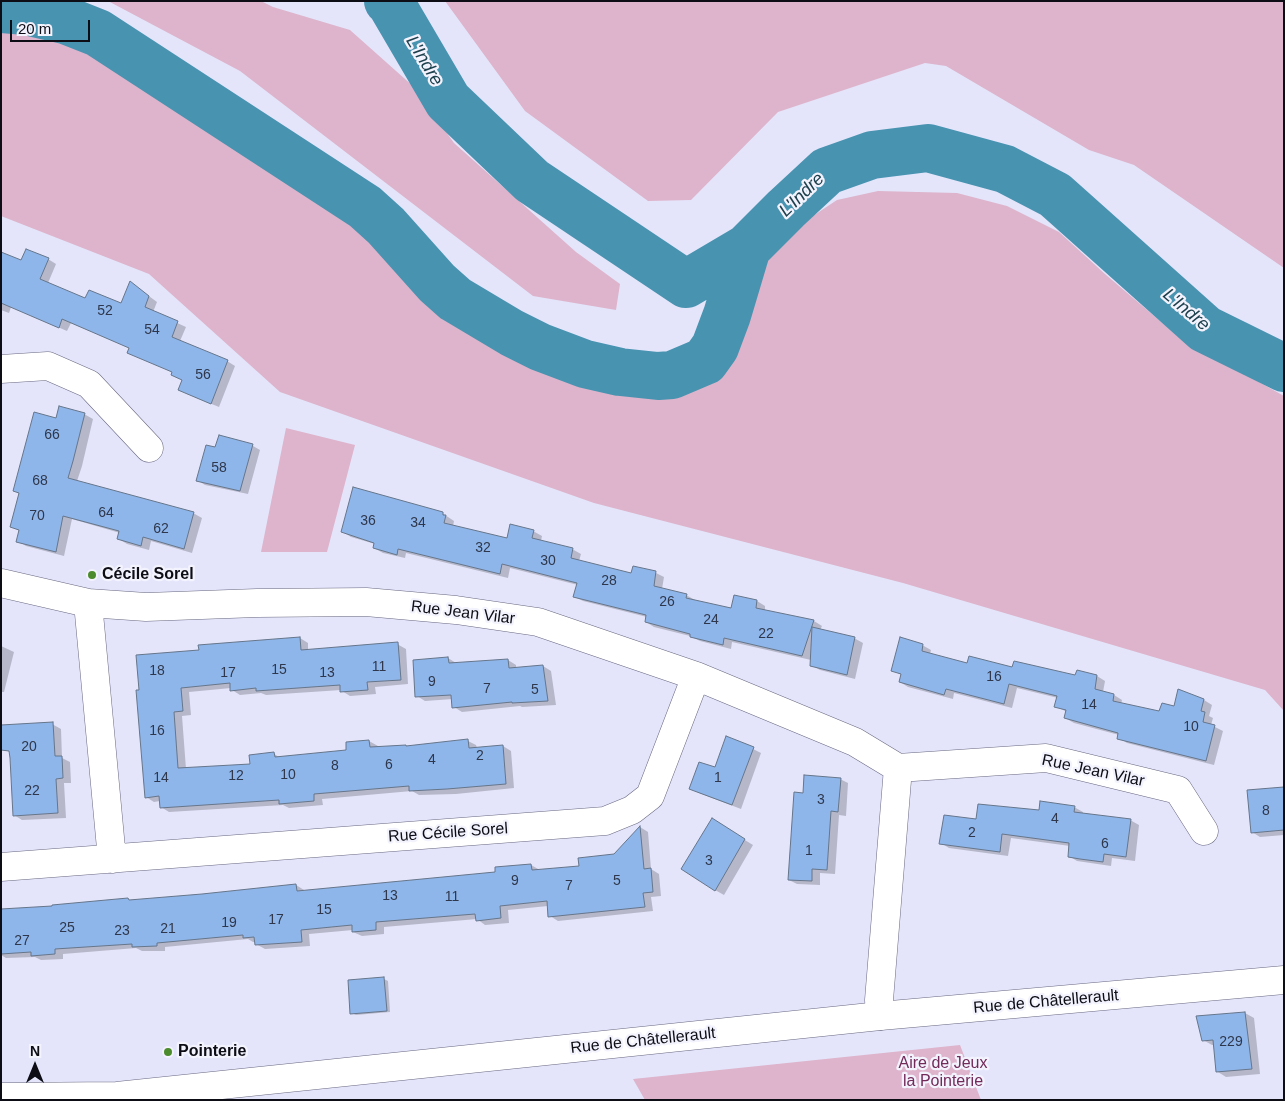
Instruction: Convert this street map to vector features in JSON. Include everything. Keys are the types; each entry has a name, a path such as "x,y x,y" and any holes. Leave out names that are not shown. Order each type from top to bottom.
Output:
{"street":[{"path":"1,368 48,366 89,384 149,448"},
{"name":"Rue Jean Vilar","path":"1,583 88,603 146,607 366,602 456,610 538,622 696,676 855,742 898,768 1046,758 1178,790 1204,831"},
{"path":"88,603 112,859"},
{"name":"Rue Cécile Sorel","path":"1,867 606,821 632,810 650,796 696,676"},
{"path":"880,1016 879,1000 898,768"},
{"name":"Rue de Châtellerault","path":"1,1097 116,1096 880,1016 1284,980"}],"green space":[{"path":"108,1 261,1 273,7 350,30 414,87 454,143 576,252 620,284 616,310 533,296 240,71"},
{"path":"445,1 1284,1 1284,268 1134,165 1089,150 946,66 925,63 778,112 691,200 648,201 525,111"},
{"path":"1,21 23,23 88,47 194,109 296,185 381,242 483,334 551,366 606,387 692,388 719,363 746,291 766,247 837,200 878,191 957,193 1007,206 1059,232 1180,338 1284,396 1284,711 1265,690 903,583 594,503 280,392 149,274 1,216"},
{"path":"286,428 355,445 327,552 261,552"},
{"name":"Aire de Jeux la Pointerie","path":"960,1045 981,1100 645,1100 633,1079"}],"building":[{"path":"26,249 49,258 40,279 85,298 89,290 121,303 130,281 149,296 145,307 178,321 172,337 228,360 211,404 178,390 182,380 171,375 172,372 127,353 129,348 62,319 59,328 1,303 1,252 21,260"},
{"path":"59,406 85,413 68,478 194,512 184,549 143,537 141,546 117,539 119,531 63,516 56,552 16,542 19,530 10,527 19,493 13,491 34,412 56,418"},
{"path":"219,435 253,444 240,491 196,481 206,445 215,447"},
{"path":"353,487 443,512 443,515 446,515 444,523 507,538 510,524 534,530 532,538 573,548 571,558 631,573 633,566 656,571 654,586 687,594 686,598 731,608 734,595 757,600 756,608 814,620 802,656 724,638 723,645 690,637 690,634 645,622 646,615 573,597 577,583 502,564 500,574 398,549 397,555 373,548 374,543 341,532"},
{"path":"812,627 855,637 847,675 810,666"},
{"path":"300,637 301,650 398,642 401,680 367,682 368,690 340,692 340,685 256,691 256,688 230,691 230,683 181,688 183,711 174,712 178,768 250,764 249,755 274,752 275,757 346,750 346,742 369,740 370,747 406,746 468,739 469,748 503,745 506,784 409,791 409,786 314,794 314,801 279,804 279,800 160,808 159,796 145,798 136,690 139,690 136,655 199,650 198,645"},
{"path":"900,637 923,644 922,651 967,663 969,656 1012,667 1014,661 1075,675 1077,670 1097,675 1095,689 1114,694 1113,701 1159,711 1162,703 1174,706 1178,689 1204,699 1201,711 1205,712 1203,722 1215,725 1206,761 1117,739 1118,733 1064,718 1066,710 1054,707 1057,696 1009,684 1004,704 946,689 944,695 899,682 901,674 891,671"},
{"path":"448,657 449,663 508,659 509,668 543,665 548,701 512,702 452,708 451,695 415,697 413,660"},
{"path":"53,722 55,756 62,756 63,778 56,779 58,813 13,816 10,758 9,751 1,750 1,725"},
{"path":"726,736 754,747 732,805 689,789 699,762 715,767"},
{"path":"804,775 841,778 838,812 831,811 827,870 812,869 812,881 788,880 794,792 803,793"},
{"path":"1284,787 1284,830 1251,833 1247,790"},
{"path":"1040,801 1075,806 1074,812 1131,819 1126,857 1104,854 1103,862 1068,857 1069,843 1002,834 1000,852 939,844 944,815 976,819 978,804 1039,810"},
{"path":"712,818 745,839 715,891 681,869"},
{"path":"640,826 644,869 651,868 653,892 643,893 645,907 548,917 547,901 500,906 501,918 476,921 475,914 376,922 376,930 352,932 352,925 301,930 302,942 255,945 254,937 243,938 243,935 157,943 157,946 132,947 132,944 55,949 55,954 31,956 31,952 1,954 1,909 128,898 129,900 202,894 296,884 297,891 495,872 495,867 531,864 532,870 579,866 578,858 614,854"},
{"path":"384,977 387,1011 350,1014 348,980"},
{"path":"1245,1012 1252,1069 1216,1072 1213,1040 1202,1041 1196,1016"}],"waterway":[{"name":"L'Indre","path":"388,1 448,101 532,181 686,284 747,248 827,171 872,155 928,148 1005,169 1055,195 1205,329 1284,368"},
{"path":"1,9 26,11 65,20 98,33 365,207 386,226 437,283 455,299 512,333 540,347 585,364 620,372 658,376 672,375 705,361 715,347 727,315 747,248"}],"place":[{"name":"Cécile Sorel","path":"92,575"},
{"name":"Pointerie","path":"168,1052"}]}
